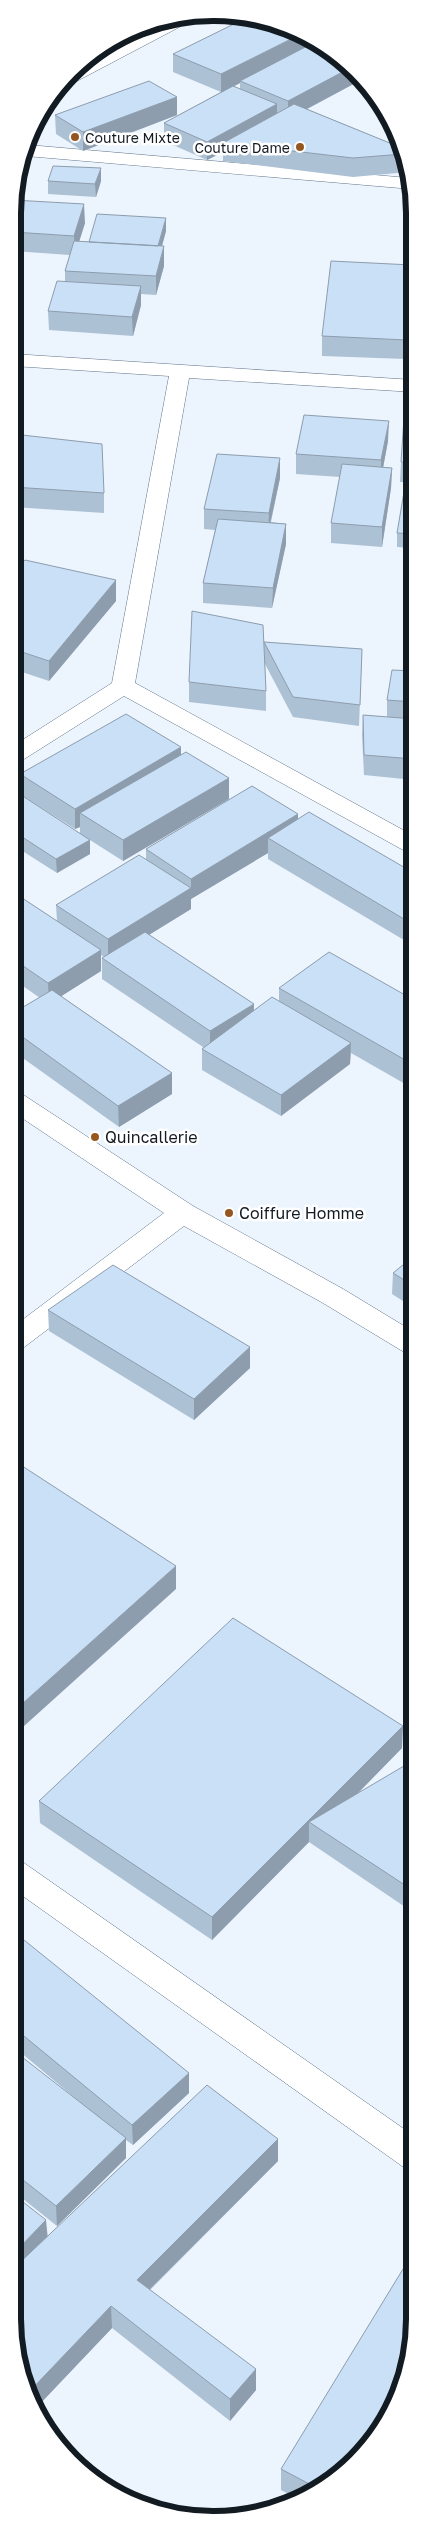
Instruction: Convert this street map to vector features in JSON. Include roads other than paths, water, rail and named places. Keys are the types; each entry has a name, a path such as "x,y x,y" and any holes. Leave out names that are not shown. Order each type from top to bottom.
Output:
{"street":[{"path":"88,68 164,28"},
{"path":"32,150 403,183"},
{"path":"21,360 406,385"},
{"path":"21,751 123,686 180,370"},
{"path":"123,686 406,842"},
{"path":"21,1105 183,1213 333,1296 406,1340"},
{"path":"21,1335 183,1213"},
{"path":"21,1878 406,2150"}],"place":[{"name":"Couture Mixte","path":"75,137"},
{"name":"Couture Dame","path":"300,147"},
{"name":"Quincallerie","path":"95,1137"},
{"name":"Coiffure Homme","path":"229,1213"}]}
